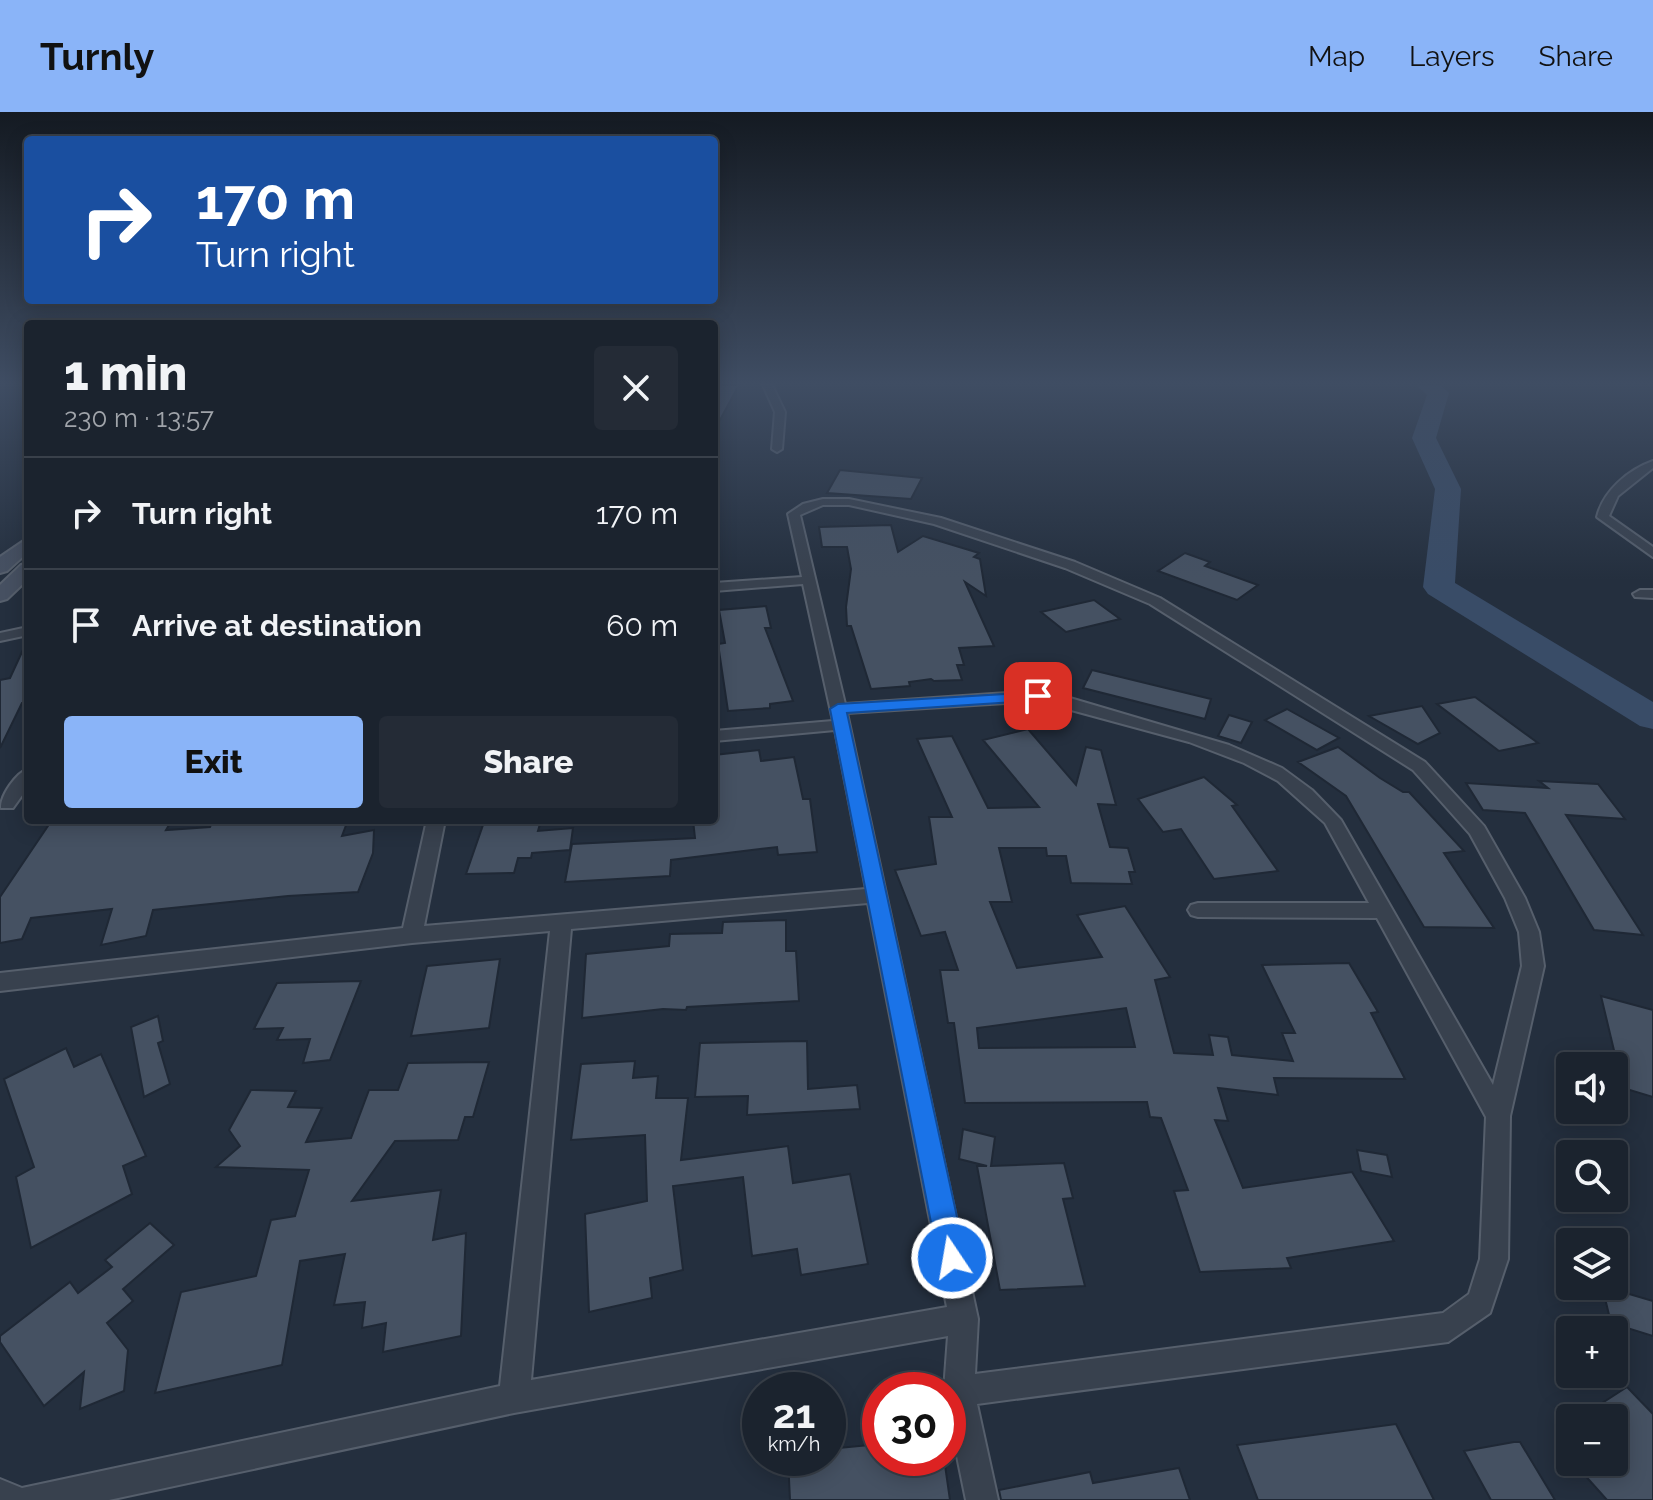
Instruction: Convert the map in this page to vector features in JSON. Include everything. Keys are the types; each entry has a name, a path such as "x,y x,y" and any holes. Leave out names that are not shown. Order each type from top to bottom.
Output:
{"street":[{"path":"1653,464 1638,471 1604,505 1603,517 1653,553"},
{"path":"960,1372 964,1319 840,717 794,514 807,506 849,502 937,521 1070,565 1155,601 1419,766 1477,830 1515,898 1529,932 1533,966 1498,1116 1494,1259 1480,1303 1448,1327 966,1390"},
{"path":"0,567 24,546"},
{"path":"0,595 24,573"},
{"path":"718,587 809,580"},
{"path":"0,637 24,632"},
{"path":"718,735 840,717 1038,696 1216,747 1277,773 1306,793 1332,820 1498,1116"},
{"path":"24,780 7,804 24,802"},
{"path":"412,935 435,824"},
{"path":"0,982 412,935 875,895"},
{"path":"1198,910 1383,911"},
{"path":"514,1398 561,921"},
{"path":"33,1500 514,1398 964,1319"},
{"path":"966,1424 982,1500"},
{"path":"0,1495 12,1500"}],"building":[{"path":"840,470 922,478 911,499 827,493"},
{"path":"891,525 898,552 923,536 979,553 974,557 980,559 986,596 965,582 994,646 959,648 964,665 957,665 962,680 931,679 909,682 910,686 871,689 851,626 847,626 851,569 847,547 822,547 819,527"},
{"path":"1185,553 1210,562 1205,566 1258,585 1237,600 1158,571"},
{"path":"1094,600 1120,619 1066,632 1041,612"},
{"path":"766,606 771,628 765,628 793,701 770,704 770,708 728,711 718,644 725,643 719,610"},
{"path":"24,648 24,703 0,748 0,680 10,678"},
{"path":"1092,670 1211,699 1205,719 1083,688"},
{"path":"1475,697 1538,743 1499,751 1437,704"},
{"path":"1422,706 1440,733 1418,744 1369,716"},
{"path":"1287,709 1339,738 1317,750 1265,720"},
{"path":"1229,715 1252,722 1241,743 1218,736"},
{"path":"1028,729 1076,785 1086,747 1101,750 1116,805 1098,804 1110,847 1128,848 1135,872 1129,872 1132,884 1071,883 1066,856 1047,856 1046,848 999,848 1012,902 990,902 1017,968 1102,957 1077,915 1125,906 1170,977 1155,980 1174,1053 1213,1055 1209,1035 1228,1037 1232,1055 1293,1061 1282,1033 1295,1033 1262,965 1349,963 1378,1012 1371,1013 1405,1079 1274,1078 1278,1095 1218,1088 1228,1121 1215,1120 1243,1188 1352,1172 1394,1241 1287,1258 1291,1268 1200,1272 1174,1191 1188,1190 1161,1118 1150,1117 1147,1102 965,1103 954,1023 948,1023 940,970 958,970 945,932 921,936 895,870 936,864 929,817 952,817 917,739 952,736 988,808 1039,807 983,740","holes":["1126,1008 1135,1047 979,1048 977,1028"]},
{"path":"1338,747 1380,778 1403,792 1409,792 1464,851 1444,853 1494,928 1424,927 1346,796 1298,762"},
{"path":"759,750 761,761 794,757 803,799 810,799 817,852 778,855 777,847 671,860 670,876 565,882 572,844 695,838 693,824 718,824 718,755"},
{"path":"1204,777 1237,805 1232,806 1278,871 1214,879 1181,829 1163,832 1138,799"},
{"path":"1539,781 1598,784 1625,819 1566,815 1643,935 1594,930 1525,813 1483,810 1466,783 1548,788"},
{"path":"49,824 170,824 166,830 210,827 211,824 346,824 342,836 374,830 373,853 358,892 153,910 146,936 101,945 112,909 31,918 22,939 0,943 0,897"},
{"path":"540,824 538,831 573,828 570,850 532,853 531,858 518,858 514,873 466,874 483,825"},
{"path":"786,920 786,951 796,951 799,1001 687,1007 686,1010 663,1009 582,1018 586,954 669,946 670,934 722,933 723,922"},
{"path":"500,959 489,1028 411,1036 427,966"},
{"path":"361,981 330,1060 303,1063 310,1039 277,1040 283,1028 254,1029 277,983"},
{"path":"1601,996 1653,1010 1653,1097 1628,1090 1628,1052 1614,1052"},
{"path":"158,1016 163,1041 158,1043 170,1084 144,1097 131,1027"},
{"path":"807,1041 808,1089 857,1085 860,1109 747,1115 748,1096 695,1097 700,1043"},
{"path":"66,1048 74,1067 101,1054 146,1156 123,1166 132,1194 31,1248 16,1177 34,1167 4,1079"},
{"path":"635,1061 633,1078 658,1076 656,1098 688,1098 681,1160 788,1146 793,1183 850,1174 868,1264 801,1275 797,1249 752,1256 743,1177 673,1186 683,1270 650,1278 652,1298 589,1312 585,1214 647,1201 645,1135 571,1140 581,1064"},
{"path":"489,1062 473,1117 465,1117 458,1140 395,1141 352,1201 441,1190 433,1240 466,1233 461,1336 383,1352 386,1323 362,1328 365,1302 334,1305 345,1254 300,1261 282,1365 155,1393 181,1292 256,1276 271,1220 295,1216 309,1170 216,1167 240,1146 229,1130 251,1090 296,1091 288,1107 322,1108 306,1142 351,1138 369,1090 398,1090 408,1063"},
{"path":"963,1129 995,1137 991,1166 1064,1163 1073,1198 1063,1199 1085,1286 1000,1290 977,1166 987,1166 959,1159"},
{"path":"1357,1150 1387,1155 1392,1177 1361,1171"},
{"path":"150,1223 174,1245 123,1289 133,1301 107,1323 128,1350 124,1391 80,1409 84,1372 44,1406 0,1342 0,1336 70,1282 78,1293 112,1267 105,1260"},
{"path":"1628,1294 1653,1301 1653,1336 1628,1328 1628,1316 1609,1316 1605,1300 1628,1300"},
{"path":"1628,1388 1653,1414 1653,1500 1607,1500 1586,1476 1628,1476 1628,1404 1601,1404"},
{"path":"1396,1424 1434,1500 1258,1500 1237,1445"},
{"path":"1520,1442 1555,1500 1491,1500 1464,1451"},
{"path":"862,1446 862,1476 947,1476 950,1500 790,1500 789,1476 846,1476 846,1447"},
{"path":"1179,1468 1190,1500 1001,1500 999,1490 1090,1472 1093,1483"}],"waterway":[{"path":"1430,450 1448,489 1439,587 1653,718"}],"route":[{"path":"952,1258 838,709 1038,696"}]}
